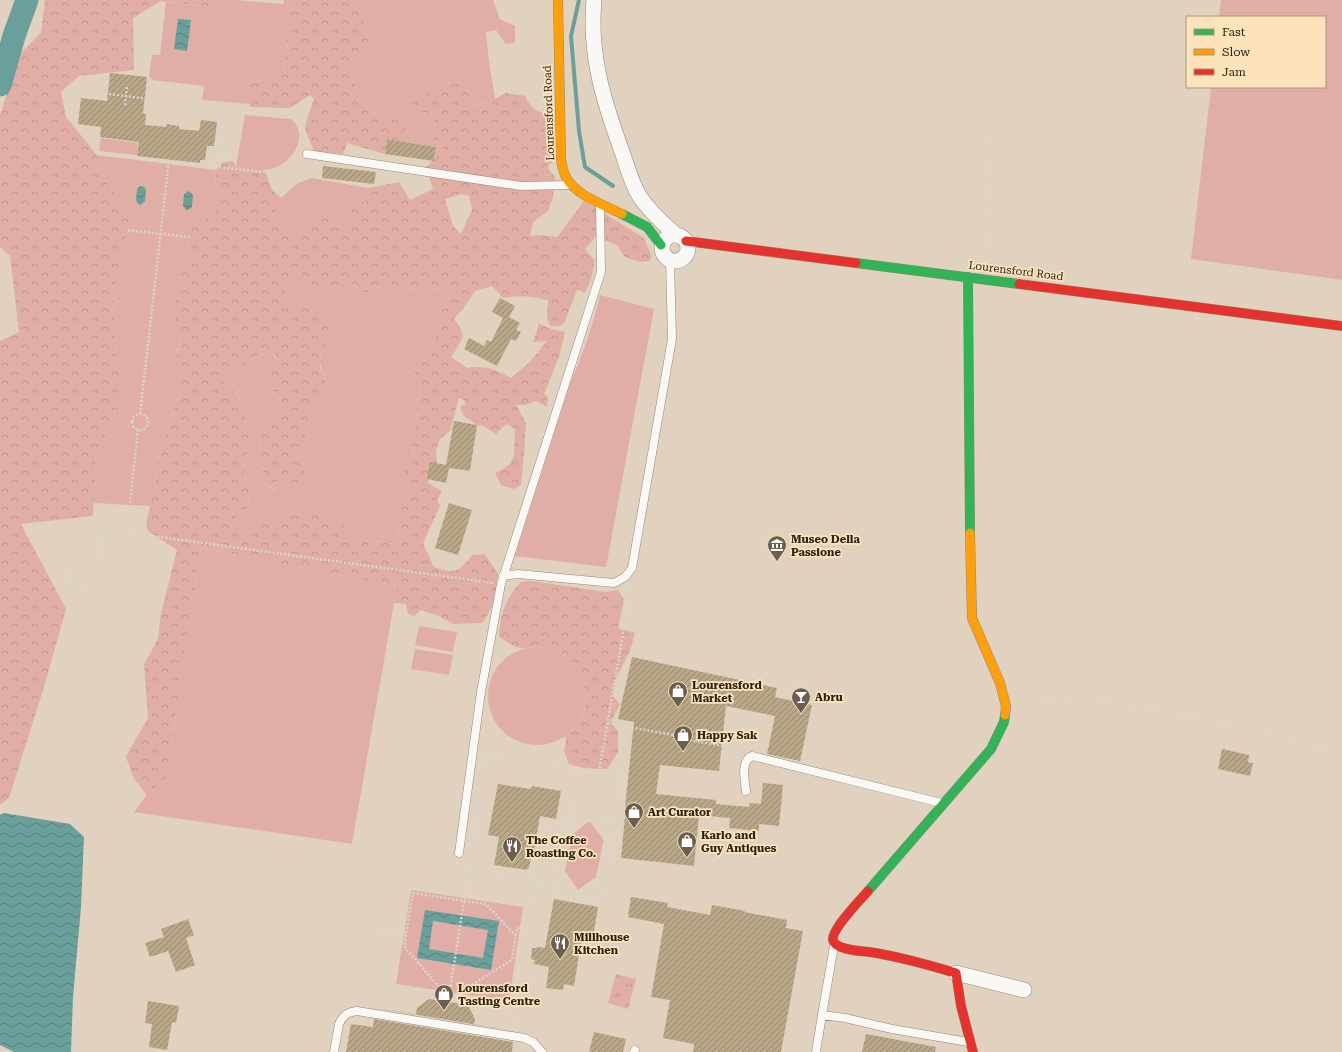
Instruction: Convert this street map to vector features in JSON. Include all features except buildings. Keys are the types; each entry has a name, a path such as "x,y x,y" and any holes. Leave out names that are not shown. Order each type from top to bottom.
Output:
{"street":[{"name":"Lourensford Road","path":"558,0 561,159 566,176 571,185"},
{"path":"594,0 594,53 598,77 610,118 633,184 640,197 654,215 681,238 688,246 688,252 681,260 675,262 665,258 662,252 664,240 670,236 681,238"},
{"path":"571,185 579,192 600,204 647,227 662,245"},
{"name":"Lourensford Road","path":"681,238 1342,326"},
{"path":"968,277 972,618 1004,695 1006,711 1000,734 990,749 854,908 838,929 833,941 835,944 848,949 882,954 1024,990"},
{"path":"956,973 961,1006 973,1052"}],"lane":[{"path":"307,154 521,186 571,185"},
{"path":"459,853 481,692 502,580 601,272 600,204"},
{"path":"502,580 518,574 607,583 620,581 629,573 634,562 672,339 670,261"},
{"path":"746,791 746,763 752,756 944,803"},
{"path":"816,1052 835,944"},
{"path":"334,1052 341,1020 348,1013 357,1011 526,1038 533,1042 542,1052"},
{"path":"822,1015 845,1018 892,1029 971,1043"}],"path":[{"path":"980,279 986,246 989,201 992,0"},
{"path":"151,80 148,76 156,4"},
{"path":"125,105 127,86"},
{"path":"109,94 148,98"},
{"path":"218,167 225,106"},
{"path":"206,152 238,156"},
{"path":"96,154 283,174"},
{"path":"140,414 169,161"},
{"path":"128,230 189,237"},
{"path":"140,414 146,417 148,424 144,429 134,429 132,422 133,418 140,414"},
{"path":"130,503 138,430"},
{"path":"104,535 91,586 84,592 71,589 66,583 65,579 70,540 79,535 104,535 116,531 502,580"},
{"path":"599,772 628,604 628,589 625,577"},
{"path":"1004,695 1120,704 1200,717 1342,754"},
{"path":"608,723 679,736 682,739 725,746 749,758"},
{"path":"614,824 566,816 552,891 603,900 617,825 614,824 626,726"},
{"path":"473,753 620,776"},
{"path":"449,998 488,755"},
{"path":"559,892 571,817 576,769"},
{"path":"532,879 541,819"},
{"path":"594,899 608,823"},
{"path":"540,824 564,828"},
{"path":"469,870 554,883"},
{"path":"449,998 512,960 517,928 530,930 538,880"},
{"path":"449,998 404,946 413,893 486,904 516,936"},
{"path":"365,927 406,934"},
{"path":"395,988 503,1008 508,1010 526,1038"}],"green space":[{"path":"45,0 213,0 209,7 161,1 133,18 134,70 79,76 61,92 66,117 97,155 106,182 131,215 113,301 118,368 118,409 96,457 93,516 21,524 66,609 44,687 9,798 0,805 0,341 19,332 10,256 0,247 0,116 18,56 41,33"},
{"path":"213,0 236,0 283,4 284,0 290,0 284,74 246,84 250,104 202,100 204,86 151,80 149,75 152,55 160,55 166,2 209,7"},
{"path":"290,0 351,0 363,14 370,50 350,60 356,91 369,112 398,120 406,125 407,142 387,139 385,154 347,143 343,154 314,151 305,129 314,99 310,95 290,108 250,107 246,84 284,74"},
{"path":"351,0 493,0 500,19 515,26 515,43 506,44 496,30 486,32 495,99 472,107 464,81 415,113 433,114 435,123 434,138 441,141 443,149 435,158 436,147 407,142 406,125 398,120 369,112 356,91 350,60 370,50 363,14"},
{"path":"1221,0 1342,0 1342,280 1191,259 1211,88 1326,88 1326,16 1219,16"},
{"path":"464,81 473,107 495,99 506,93 525,96 531,105 537,110 544,114 555,116 553,161 547,167 555,177 553,197 548,211 533,222 530,236 542,235 557,237 584,201 644,238 652,257 649,261 640,262 625,257 617,245 596,237 585,249 595,261 588,287 585,292 577,290 564,323 559,326 550,326 547,317 548,300 526,296 503,298 492,286 475,291 454,319 460,327 463,336 451,357 467,368 490,368 511,378 529,363 547,341 533,342 539,323 548,328 565,332 559,357 544,394 548,397 547,407 536,401 525,405 516,405 526,423 521,485 514,489 501,485 495,473 509,465 514,456 515,429 506,424 496,434 483,426 477,425 464,416 460,407 465,404 464,400 459,398 450,431 440,439 436,451 437,464 429,474 428,483 442,491 437,500 440,506 423,543 434,567 447,571 456,570 459,569 472,555 485,554 498,574 492,606 482,623 453,624 441,617 421,610 414,616 408,614 406,604 394,603 397,586 201,548 166,779 147,796 133,777 126,756 148,718 144,664 158,639 161,613 177,550 148,531 146,522 156,485 157,462 162,444 170,428 173,411 183,384 177,367 177,354 181,336 176,329 176,294 181,276 187,265 189,237 192,227 214,214 219,192 215,183 216,170 223,162 233,161 236,166 265,170 272,190 284,200 275,213 274,222 285,230 303,231 312,216 325,211 342,222 352,225 349,212 358,201 365,202 368,188 399,182 410,200 433,189 426,168 443,149 441,142 434,139 435,123 433,114 415,113 407,101","holes":["461,194 469,196 472,210 461,234 453,226 445,199","295,271 304,276 310,284 332,293 340,281 351,283 366,293 388,281 398,290 450,288 447,305 438,315 438,330 435,339 427,352 415,357 415,375 421,388 417,407 416,425 409,434 409,443 415,448 405,472 404,481 411,486 408,497 398,506 400,531 395,544 355,539 340,519 322,523 317,510 278,519 241,530 235,518 249,507 248,488 243,466 251,439 238,395 222,380 261,354 274,353 280,364 269,377 272,389 282,406 260,434 263,482 276,491 277,481 303,489 305,478 302,448 311,421 304,409 312,404 326,381 320,368 320,355 330,335 328,312 300,308 282,309 285,289"]},
{"path":"245,115 290,119 296,125 299,132 299,139 293,154 281,165 265,170 236,166"},
{"path":"101,138 138,143 137,155 99,151"},
{"path":"97,155 216,170 215,183 219,192 214,214 192,227 189,237 187,265 181,276 176,294 176,328 181,336 177,351 183,384 173,411 170,428 162,444 157,462 156,485 151,506 93,503 96,457 118,409 118,368 113,301 131,215 106,182"},
{"path":"312,178 368,188 365,202 353,225 342,222 324,211 312,216 303,231 285,230 274,223 275,213 284,200 281,198 298,183"},
{"path":"295,271 304,276 310,284 340,281 351,283 366,293 388,281 399,290 450,288 447,305 438,315 438,330 435,339 415,375 421,388 417,407 415,447 412,454 411,486 408,497 398,506 400,531 395,544 355,539 340,520 322,524 278,519 241,531 235,518 249,507 248,488 243,466 251,439 238,395 222,380 261,354 273,353 280,364 272,389 282,406 260,434 263,482 275,491 277,481 305,478 302,448 311,421 304,409 326,381 321,367 320,357 330,335 300,308 281,310 285,289"},
{"path":"600,295 654,309 606,567 515,556 571,381 584,350"},
{"path":"201,548 397,586 352,844 134,812 146,796 166,779"},
{"path":"532,581 606,592 618,590 624,600 618,628 635,633 630,651 615,680 613,696 620,704 611,721 618,732 618,752 607,769 583,768 569,764 564,751 566,741 565,737 578,723 583,714 586,703 584,682 574,664 557,651 540,647 518,647 499,637 502,614 507,601 521,582"},
{"path":"419,626 457,632 453,652 415,645"},
{"path":"537,647 556,650 572,661 583,677 586,696 583,715 572,731 556,742 537,745 518,742 502,731 491,715 488,696 491,677 502,661 518,650"},
{"path":"415,649 453,655 449,675 411,669"},
{"path":"588,822 591,823 604,840 596,877 578,890 565,871 572,835"},
{"path":"411,890 523,907 509,1001 396,984"},
{"path":"616,974 636,979 628,1009 608,1003"}],"water":[{"path":"178,19 191,20 187,51 174,49"},
{"path":"140,186 144,187 146,190 145,201 141,205 138,204 136,200 137,189"},
{"path":"189,191 193,195 192,207 186,210 183,206 184,194"},
{"path":"4,813 70,824 84,837 81,907 73,997 71,1052 14,1052 0,1045 0,815"},
{"path":"425,910 499,921 491,970 417,958","holes":["433,921 488,930 483,958 429,949"]}],"waterway":[{"path":"0,85 14,36 27,0"},
{"path":"579,0 571,36 579,131 585,167 613,186"}],"traffic: fast":[{"path":"622,214 647,227 661,245"},
{"path":"856,263 1019,284"},
{"path":"968,277 970,533"},
{"path":"868,891 991,749 1004,722 1005,715"}],"traffic: slow":[{"path":"558,0 561,159 563,171 570,183 576,189 599,203 622,214"},
{"path":"970,533 972,618 1000,683 1006,706 1005,715"}],"traffic: jam":[{"path":"686,241 856,263"},
{"path":"1019,284 1342,326"},
{"path":"868,891 841,922 833,940 838,946 843,948 891,956 956,973 961,1006 973,1052"}],"place":[{"name":"Museo Della Passione","path":"777,562"},
{"name":"Lourensford Market","path":"678,708"},
{"name":"Abru","path":"801,714"},
{"name":"Happy Sak","path":"683,752"},
{"name":"Art Curator","path":"634,829"},
{"name":"Karlo and Guy Antiques","path":"687,858"},
{"name":"The Coffee Roasting Co.","path":"512,863"},
{"name":"Millhouse Kitchen","path":"560,960"},
{"name":"Lourensford Tasting Centre","path":"444,1011"}]}
